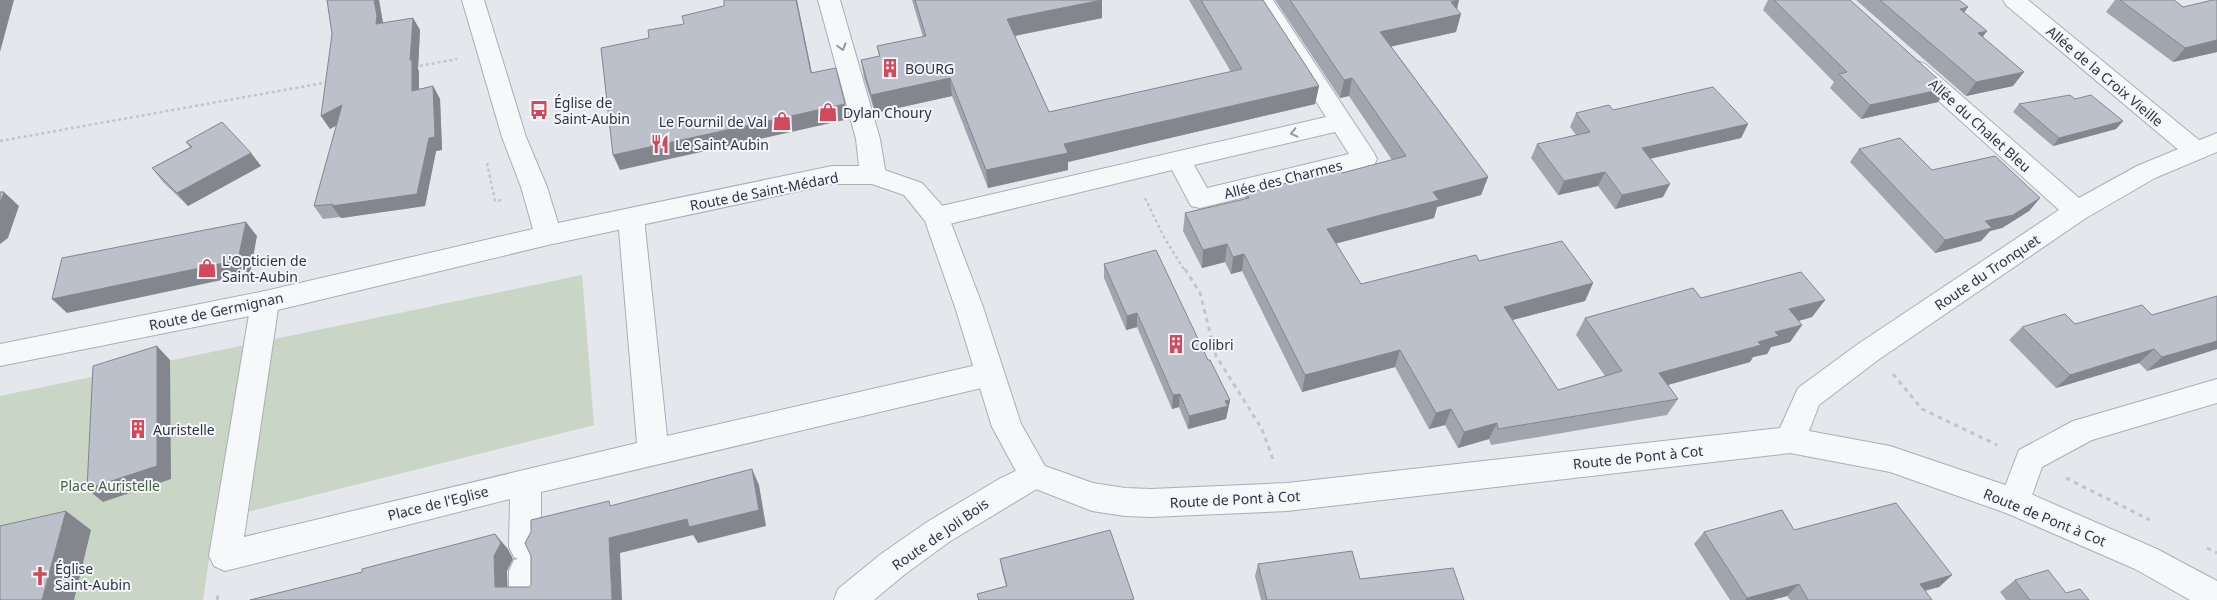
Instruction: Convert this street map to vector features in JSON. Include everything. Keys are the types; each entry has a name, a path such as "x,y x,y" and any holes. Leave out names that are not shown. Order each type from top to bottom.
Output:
{"street":[{"path":"474,0 514,137 534,187 548,234"},
{"path":"829,0 868,139 873,175"},
{"name":"Allée des Charmes","path":"1179,160 1200,198 1365,159 1262,0"},
{"name":"Allée de la Croix Vieille","path":"2014,0 2207,147"},
{"name":"Allée du Chalet Bleu","path":"1899,53 2076,211"},
{"path":"937,217 1342,122"},
{"name":"Route du Tronquet","path":"1790,440 1808,397 1868,352 2076,211 2146,172 2207,147"},
{"name":"Route de Saint-Médard","path":"548,234 832,175 873,175 913,189 937,217 1007,427 1034,475"},
{"path":"630,218 652,452"},
{"name":"Route de Germignan","path":"0,355 265,302 548,234"},
{"name":"Place de l'Eglise","path":"265,302 225,556 652,452 990,374"},
{"path":"2015,502 2030,460 2038,455 2084,430 2217,391"},
{"name":"Route de Pont à Cot","path":"1034,475 1092,497 1124,502 1287,498 1790,440 1890,459 2015,502 2146,559 2217,598"},
{"name":"Route de Joli Bois","path":"850,600 868,583 935,534 981,504 1034,475"},
{"path":"525,573 526,482"}],"path":[{"path":"405,68 490,53"},
{"path":"0,141 337,80"},
{"path":"1132,172 1165,239 1200,293 1216,356 1262,429 1287,498"}],"green space":[{"name":"Place Auristelle","path":"582,275 594,425 215,520 203,600 0,600 0,396"}],"building":[{"path":"327,0 374,0 377,16 376,24 413,18 410,60 412,60 412,91 433,86 435,137 429,138 417,194 332,206 333,204 314,206 342,105 321,116 332,34"},
{"path":"724,0 796,0 811,73 836,68 845,104 613,155 601,48 649,38 648,30 684,24 682,16 724,6"},
{"path":"915,0 1102,0 1007,19 1049,112 1242,69 1201,0 1263,0 1319,86 1064,144 1068,153 986,170 950,78 871,95 861,60 880,56 877,46 926,36"},
{"path":"1290,0 1459,0 1451,2 1461,14 1380,32 1488,177 1433,192 1439,200 1327,229 1361,284 1476,255 1479,261 1562,241 1593,283 1504,307 1558,390 1622,371 1585,318 1693,288 1701,298 1801,272 1825,300 1789,309 1802,325 1775,332 1779,336 1758,342 1761,345 1659,373 1678,399 1498,429 1497,423 1464,432 1451,409 1436,413 1400,350 1305,375 1244,254 1233,257 1227,244 1203,250 1185,213 1249,198 1246,193 1340,170 1342,173 1406,156 1352,78 1344,80"},
{"path":"1774,0 1850,0 1948,88 1870,105 1839,74 1847,72"},
{"path":"1880,0 1959,0 1968,7 1960,9 1987,31 1978,33 2024,72 1976,82"},
{"path":"2120,0 2174,0 2183,7 2217,0 2217,40 2185,48"},
{"path":"1713,87 1748,124 1642,148 1670,184 1622,195 1605,172 1564,181 1537,144 1590,132 1576,113 1609,105 1613,110"},
{"path":"2070,95 2075,99 2091,95 2123,121 2059,138 2019,104"},
{"path":"222,122 251,153 177,193 152,168 192,147 186,142"},
{"path":"1900,138 1932,170 1995,156 2040,198 2013,215 1985,221 1992,228 1945,240 1859,149"},
{"path":"0,192 4,192 0,203"},
{"path":"246,222 238,260 52,299 62,258"},
{"name":"Colibri","path":"1156,250 1208,360 1210,360 1230,400 1225,401 1228,406 1189,416 1180,394 1173,395 1137,313 1127,316 1104,264"},
{"path":"2217,296 2217,341 2162,357 2154,349 2070,375 2022,327 2065,314 2075,324 2142,305 2152,315"},
{"name":"Auristelle","path":"157,346 157,466 87,489 93,366"},
{"path":"752,469 759,510 689,527 687,519 609,538 612,600 250,600 362,572 362,569 495,534 501,543 494,556 495,587 529,587 531,585 531,556 525,543 531,532 531,520 609,501 610,506"},
{"path":"1896,503 1952,575 1920,584 1932,600 1808,600 1799,584 1747,598 1704,532 1782,510 1794,530"},
{"path":"66,511 42,600 0,600 0,526"},
{"path":"1110,530 1134,599 979,600 977,594 1007,586 1000,559"},
{"path":"1352,551 1360,579 1453,568 1464,600 1267,600 1258,564"},
{"path":"2048,570 2066,593 2080,589 2089,600 2030,600 2015,580"}],"place":[{"name":"BOURG","path":"890,68"},
{"name":"Église de Saint-Aubin","path":"539,110"},
{"name":"Dylan Choury","path":"828,112"},
{"name":"Le Fournil de Val","path":"782,121"},
{"name":"Le Saint Aubin","path":"660,144"},
{"name":"L'Opticien de Saint-Aubin","path":"207,268"},
{"name":"Colibri","path":"1176,344"},
{"name":"Auristelle","path":"138,429"},
{"name":"Église Saint-Aubin","path":"40,576"}]}
